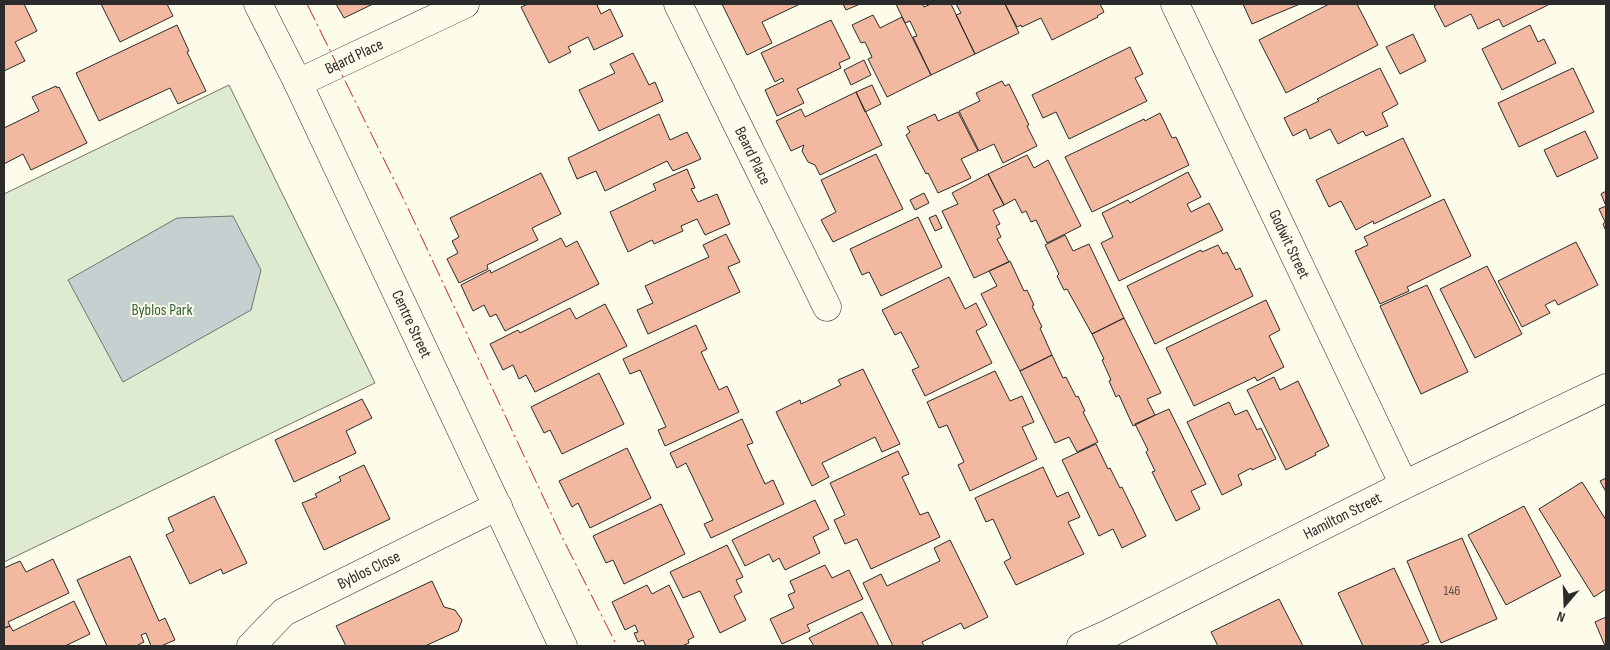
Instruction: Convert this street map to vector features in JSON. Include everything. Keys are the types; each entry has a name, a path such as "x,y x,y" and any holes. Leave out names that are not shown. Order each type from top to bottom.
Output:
{"street":[{"name":"Centre Street","path":"258,4 298,83 563,646"},
{"name":"Beard Place","path":"298,83 465,4"},
{"name":"Beard Place","path":"678,4 827,307"},
{"name":"Godwit Street","path":"1175,4 1404,485"},
{"name":"Hamilton Street","path":"1081,646 1113,640 1404,485 1606,388"},
{"name":"Byblos Close","path":"251,646 284,612 498,506"}],"green space":[{"name":"Byblos Park","path":"229,85 375,383 4,562 4,194"}],"shaded area":[{"path":"233,216 261,270 251,310 123,382 68,280 177,218"}],"building":[{"path":"4,4 24,4 37,31 15,42 25,61 4,71"},
{"path":"101,4 167,4 173,16 120,42"},
{"path":"336,4 373,4 344,18"},
{"path":"528,4 599,4 597,5 601,14 610,9 623,36 594,50 588,37 568,47 571,52 549,63 521,7"},
{"path":"722,4 800,4 762,22 772,43 747,55"},
{"path":"843,4 860,4 846,10"},
{"path":"896,4 922,4 924,7 931,4 951,4 975,54 931,75 913,37 917,36 910,21 905,23"},
{"path":"956,4 1005,4 1019,33 975,54 956,15 961,13"},
{"path":"1005,4 1100,4 1104,12 1098,17 1052,40 1041,18 1022,27 1021,25 1017,27"},
{"path":"1243,4 1300,4 1252,24"},
{"path":"1329,4 1357,4 1378,45 1286,93 1259,40"},
{"path":"1438,4 1548,5 1503,27 1499,19 1478,29 1471,14 1445,27 1434,6"},
{"path":"873,15 880,28 902,17 931,75 887,97 868,59 872,57 865,42 861,43 852,25"},
{"path":"831,20 850,58 839,63 841,68 797,89 804,103 777,116 765,90 784,81 782,78 775,82 761,53"},
{"path":"177,25 189,51 187,52 206,91 178,104 170,88 99,121 76,73"},
{"path":"1530,25 1538,42 1544,39 1556,63 1502,90 1482,49"},
{"path":"1413,34 1426,61 1400,74 1386,47"},
{"path":"1130,47 1143,74 1135,78 1147,101 1069,139 1056,112 1043,118 1032,95"},
{"path":"633,53 649,85 655,82 663,101 599,131 579,90 615,73 610,64"},
{"path":"864,60 871,75 851,85 844,70"},
{"path":"1380,68 1398,104 1382,113 1388,126 1366,136 1363,131 1338,144 1330,129 1310,139 1306,129 1293,136 1284,118 1319,101 1317,99"},
{"path":"1573,68 1594,112 1519,147 1498,103"},
{"path":"1002,81 1005,86 1009,84 1037,146 1003,163 994,144 979,151 959,111 980,101 976,93"},
{"path":"872,85 881,104 865,112 856,92"},
{"path":"56,86 57,88 59,87 87,143 31,170 23,154 4,164 4,128 39,111 32,97"},
{"path":"856,92 882,145 820,175 815,165 808,162 802,151 804,145 791,151 776,121 801,109 805,117"},
{"path":"958,112 978,151 961,159 971,178 938,193 906,135 910,132 907,127 935,114 938,121"},
{"path":"1160,113 1172,138 1176,137 1189,165 1092,212 1065,157"},
{"path":"659,114 670,140 687,132 701,159 673,171 667,161 605,191 596,171 577,179 568,158"},
{"path":"1585,131 1598,158 1557,177 1544,150"},
{"path":"1403,138 1431,196 1374,224 1373,221 1356,230 1341,201 1329,207 1316,180"},
{"path":"876,154 903,209 833,242 821,220 836,212 821,180"},
{"path":"1027,155 1034,168 1048,160 1081,226 1047,243 1036,220 1031,222 1026,211 1022,213 1015,199 1004,205 988,174"},
{"path":"687,169 695,188 691,189 698,202 717,194 730,224 705,235 697,219 681,226 683,231 654,244 652,240 628,252 610,212 656,190 653,184"},
{"path":"1188,172 1201,197 1187,204 1191,212 1209,203 1223,230 1119,281 1101,243 1113,237 1102,213 1128,200 1130,203"},
{"path":"541,173 561,214 532,228 538,240 487,265 488,269 459,283 447,259 458,253 452,241 459,237 450,218"},
{"path":"988,174 1004,205 993,210 1000,224 996,226 1001,237 997,239 1009,262 974,278 942,211 958,204 952,193"},
{"path":"1606,191 1606,206 1601,194"},
{"path":"924,193 929,203 915,210 910,200"},
{"path":"1444,199 1471,256 1407,287 1409,291 1380,304 1355,251 1368,245 1364,237"},
{"path":"1606,206 1606,231 1603,224 1605,222 1599,209"},
{"path":"936,215 942,228 935,231 929,218"},
{"path":"918,217 942,267 881,296 869,272 862,275 850,249"},
{"path":"726,234 740,262 728,267 740,292 648,334 637,310 653,303 645,286 709,257 703,245"},
{"path":"1065,235 1073,251 1089,244 1124,318 1092,334 1067,289 1064,290 1057,276 1059,274 1045,245"},
{"path":"561,238 566,247 577,241 599,284 505,331 496,314 490,317 484,305 473,311 461,285 490,270 491,273"},
{"path":"1576,242 1598,285 1558,305 1555,300 1545,305 1550,313 1522,327 1498,281"},
{"path":"1218,245 1223,254 1227,252 1236,270 1240,268 1253,296 1155,344 1127,286 1201,250 1202,252"},
{"path":"1010,261 1024,291 1027,290 1034,305 1032,306 1052,355 1020,371 981,294 997,286 989,271"},
{"path":"1487,266 1522,334 1475,358 1440,289"},
{"path":"949,277 965,309 976,303 987,325 976,331 992,363 925,396 912,370 919,367 901,332 895,335 882,310"},
{"path":"1427,285 1468,372 1421,394 1380,306"},
{"path":"1266,300 1280,330 1269,336 1284,367 1257,381 1255,377 1194,406 1166,348"},
{"path":"605,304 627,346 535,392 526,375 519,379 513,365 503,370 490,344 518,330 520,333 570,308 576,319"},
{"path":"1124,318 1161,393 1147,399 1155,415 1133,426 1119,395 1116,397 1102,360 1104,359 1092,334"},
{"path":"696,325 707,349 701,352 719,390 727,386 739,412 665,446 658,430 666,427 640,370 630,374 623,359"},
{"path":"1052,355 1063,378 1066,377 1076,397 1078,396 1085,411 1083,412 1098,442 1077,452 1069,437 1055,443 1020,371"},
{"path":"863,369 900,444 882,452 875,437 822,463 829,477 812,486 776,412 800,400 801,404 841,385 838,380"},
{"path":"995,371 1010,401 1022,396 1034,422 1022,427 1037,459 970,491 958,465 964,462 947,425 939,428 927,402"},
{"path":"599,373 624,424 562,454 550,430 544,433 531,407"},
{"path":"1274,377 1280,390 1298,381 1329,446 1315,453 1316,455 1286,470 1247,390"},
{"path":"362,399 372,418 346,431 356,453 294,482 275,440"},
{"path":"1229,402 1235,415 1247,410 1257,430 1261,428 1276,459 1238,475 1242,485 1222,495 1187,422"},
{"path":"1169,409 1206,484 1191,491 1200,509 1176,521 1152,472 1155,471 1146,452 1148,450 1135,424"},
{"path":"742,419 753,443 747,445 765,484 773,480 784,504 711,538 704,524 713,520 686,463 677,468 670,453"},
{"path":"1096,444 1108,469 1110,468 1120,488 1122,487 1146,536 1122,548 1113,529 1099,536 1062,460"},
{"path":"627,448 651,498 590,528 578,503 572,507 559,481"},
{"path":"898,451 909,474 902,477 920,515 928,512 940,537 871,569 857,539 845,544 834,520 845,515 830,483"},
{"path":"364,465 390,519 324,550 302,503 317,497 315,494 341,481 339,477"},
{"path":"1043,467 1057,497 1068,492 1080,517 1068,522 1084,554 1016,585 1004,562 1011,558 993,519 986,522 975,498"},
{"path":"1606,478 1606,492 1600,481"},
{"path":"1582,482 1606,520 1606,589 1594,597 1539,509"},
{"path":"214,496 247,563 223,574 221,569 190,584 166,535 174,531 168,518"},
{"path":"815,500 829,529 813,537 820,553 785,570 779,558 773,562 769,554 745,566 732,540"},
{"path":"661,504 685,554 624,584 613,560 606,563 593,536"},
{"path":"1524,506 1561,576 1506,605 1468,535"},
{"path":"1462,538 1497,619 1441,643 1407,561"},
{"path":"950,540 988,617 964,629 961,623 922,642 924,646 893,646 863,583 881,574 887,586 940,561 934,548"},
{"path":"727,545 743,577 736,580 742,592 734,596 746,620 720,633 700,591 683,598 670,572"},
{"path":"130,556 159,621 165,618 175,640 161,646 151,646 146,633 141,635 144,642 136,646 107,646 77,580"},
{"path":"53,559 69,593 8,622 10,626 4,628 4,568 20,561 26,572"},
{"path":"825,565 832,578 849,570 863,599 807,625 810,631 782,644 770,619 794,608 788,595 795,592 790,581"},
{"path":"1394,568 1429,642 1419,646 1363,646 1338,593"},
{"path":"432,581 444,607 455,610 462,620 458,631 425,646 346,646 336,626"},
{"path":"647,585 652,594 669,585 694,637 688,640 689,643 682,646 646,646 643,640 638,642 634,633 638,632 635,625 625,630 612,602"},
{"path":"1279,599 1303,646 1218,646 1211,632"},
{"path":"74,601 90,634 65,646 4,646 4,628 10,626 13,631"},
{"path":"862,612 879,646 814,646 809,638"},
{"path":"1606,617 1606,646 1605,646 1595,622"}],"power":[{"path":"307,4 406,204 562,537 617,646"}]}
